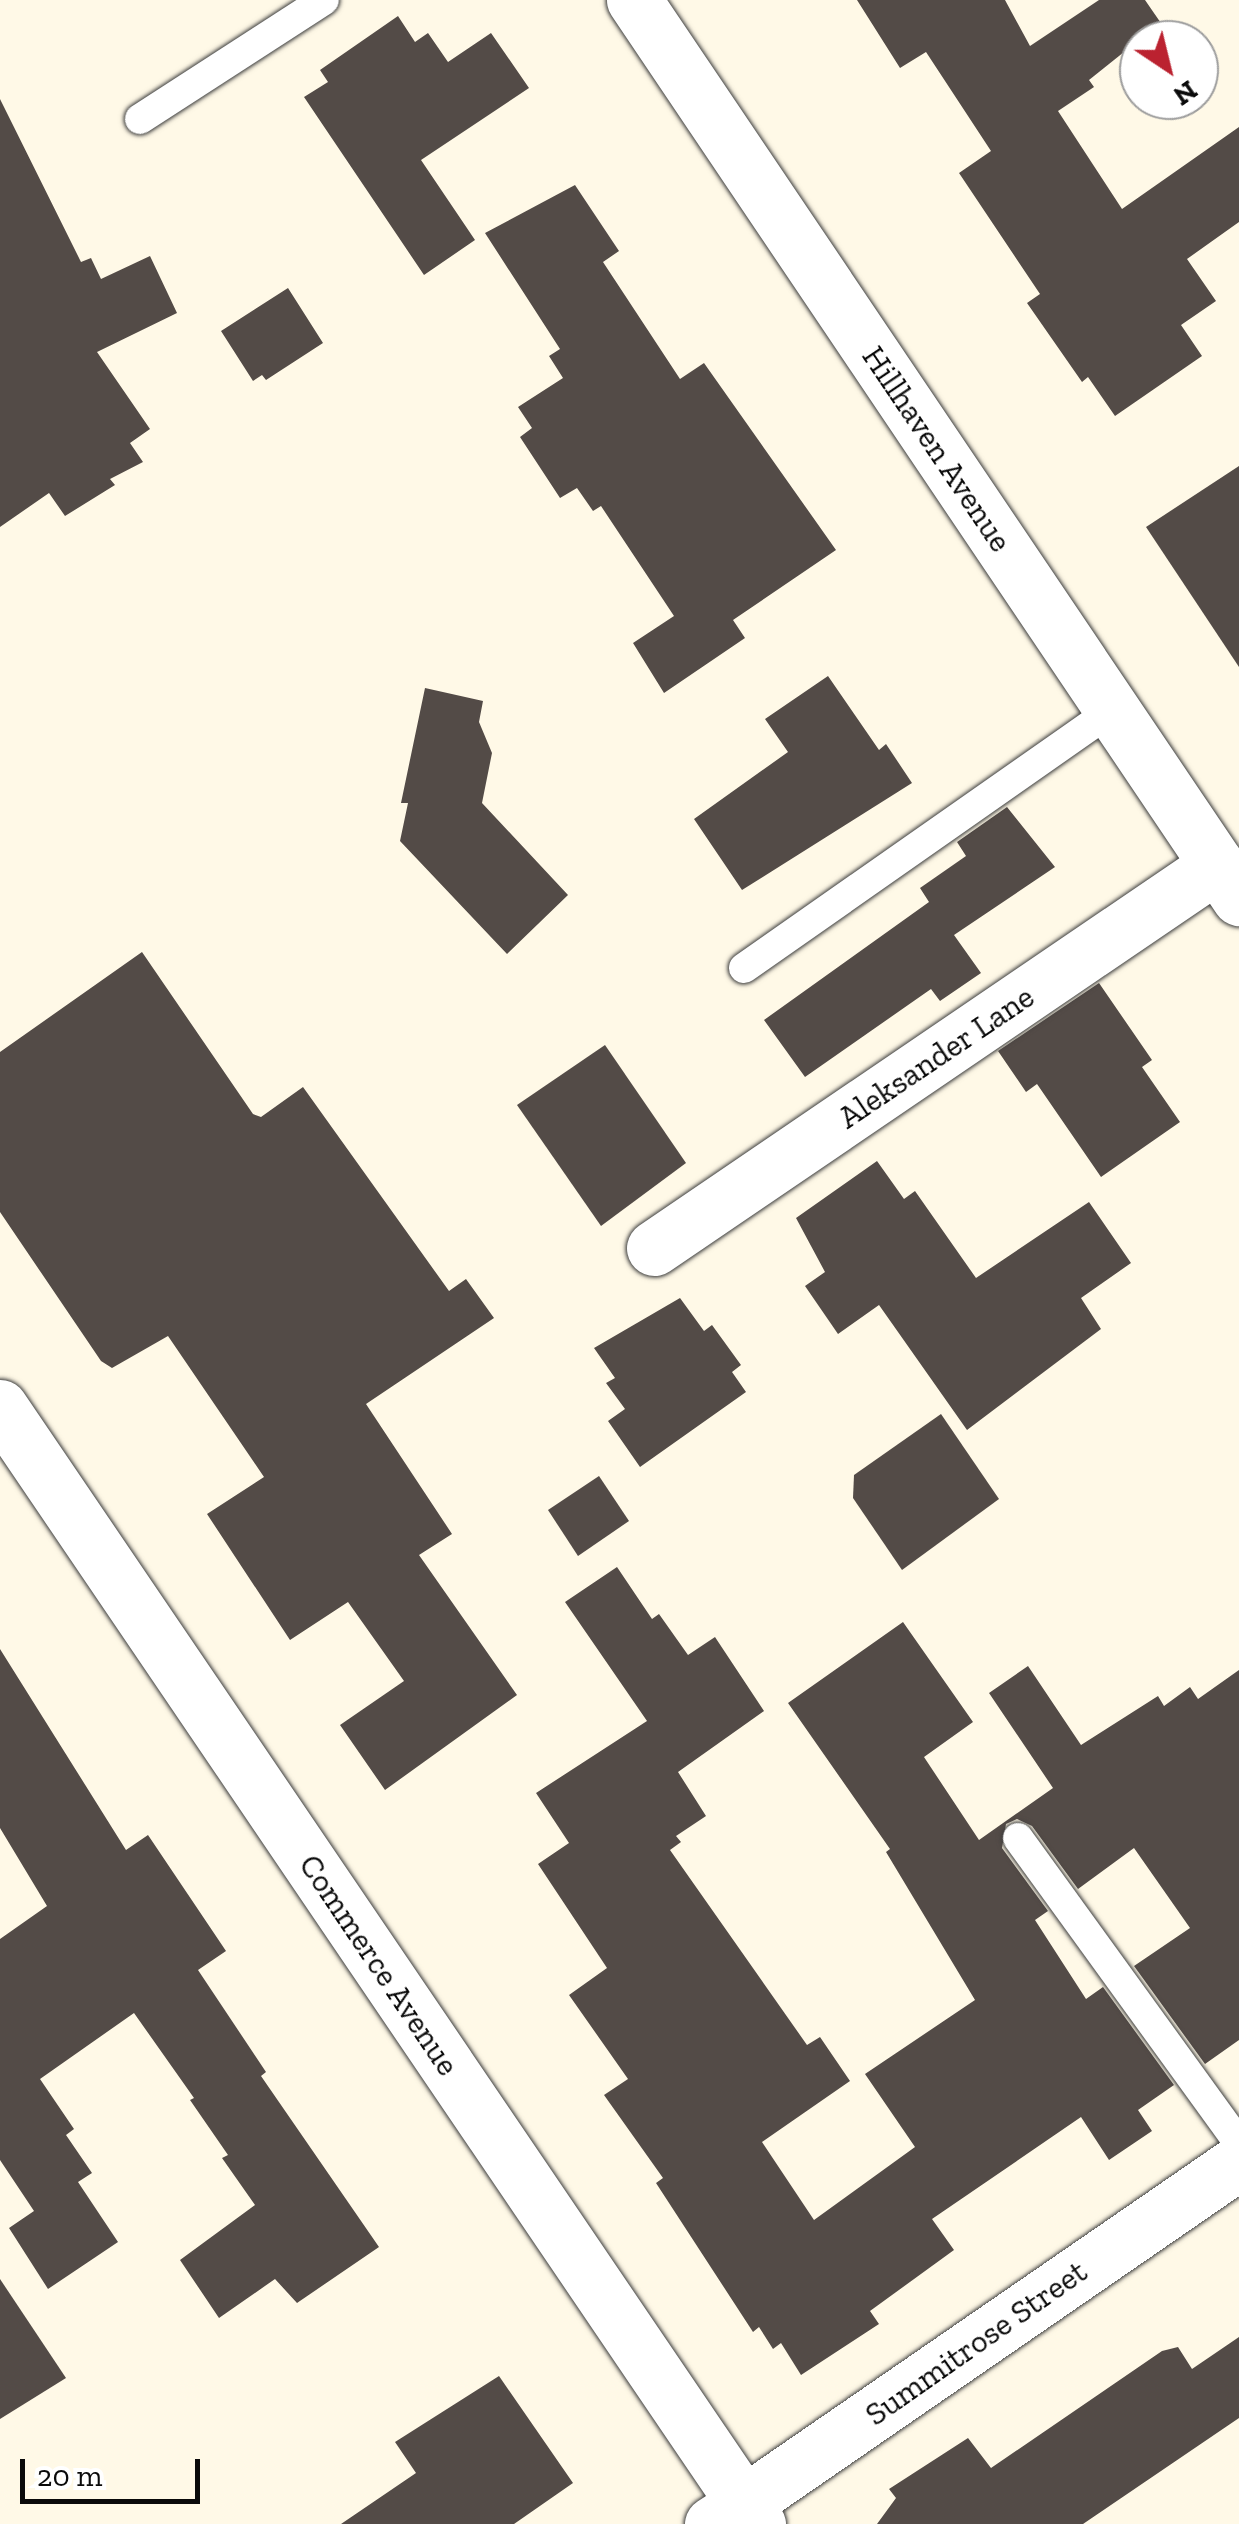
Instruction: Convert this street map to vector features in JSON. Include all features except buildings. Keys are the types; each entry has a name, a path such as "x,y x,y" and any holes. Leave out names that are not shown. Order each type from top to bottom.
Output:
{"street":[{"name":"Hillhaven Avenue","path":"634,0 1228,882"},
{"name":"Aleksander Lane","path":"654,1248 1228,882"},
{"name":"Commerce Avenue","path":"0,1407 738,2517"},
{"name":"Summitrose Street","path":"738,2517 1239,2162"}],"lane":[{"path":"140,119 324,0"},
{"path":"744,968 1112,710"},
{"path":"1018,1838 1239,2144"}]}
